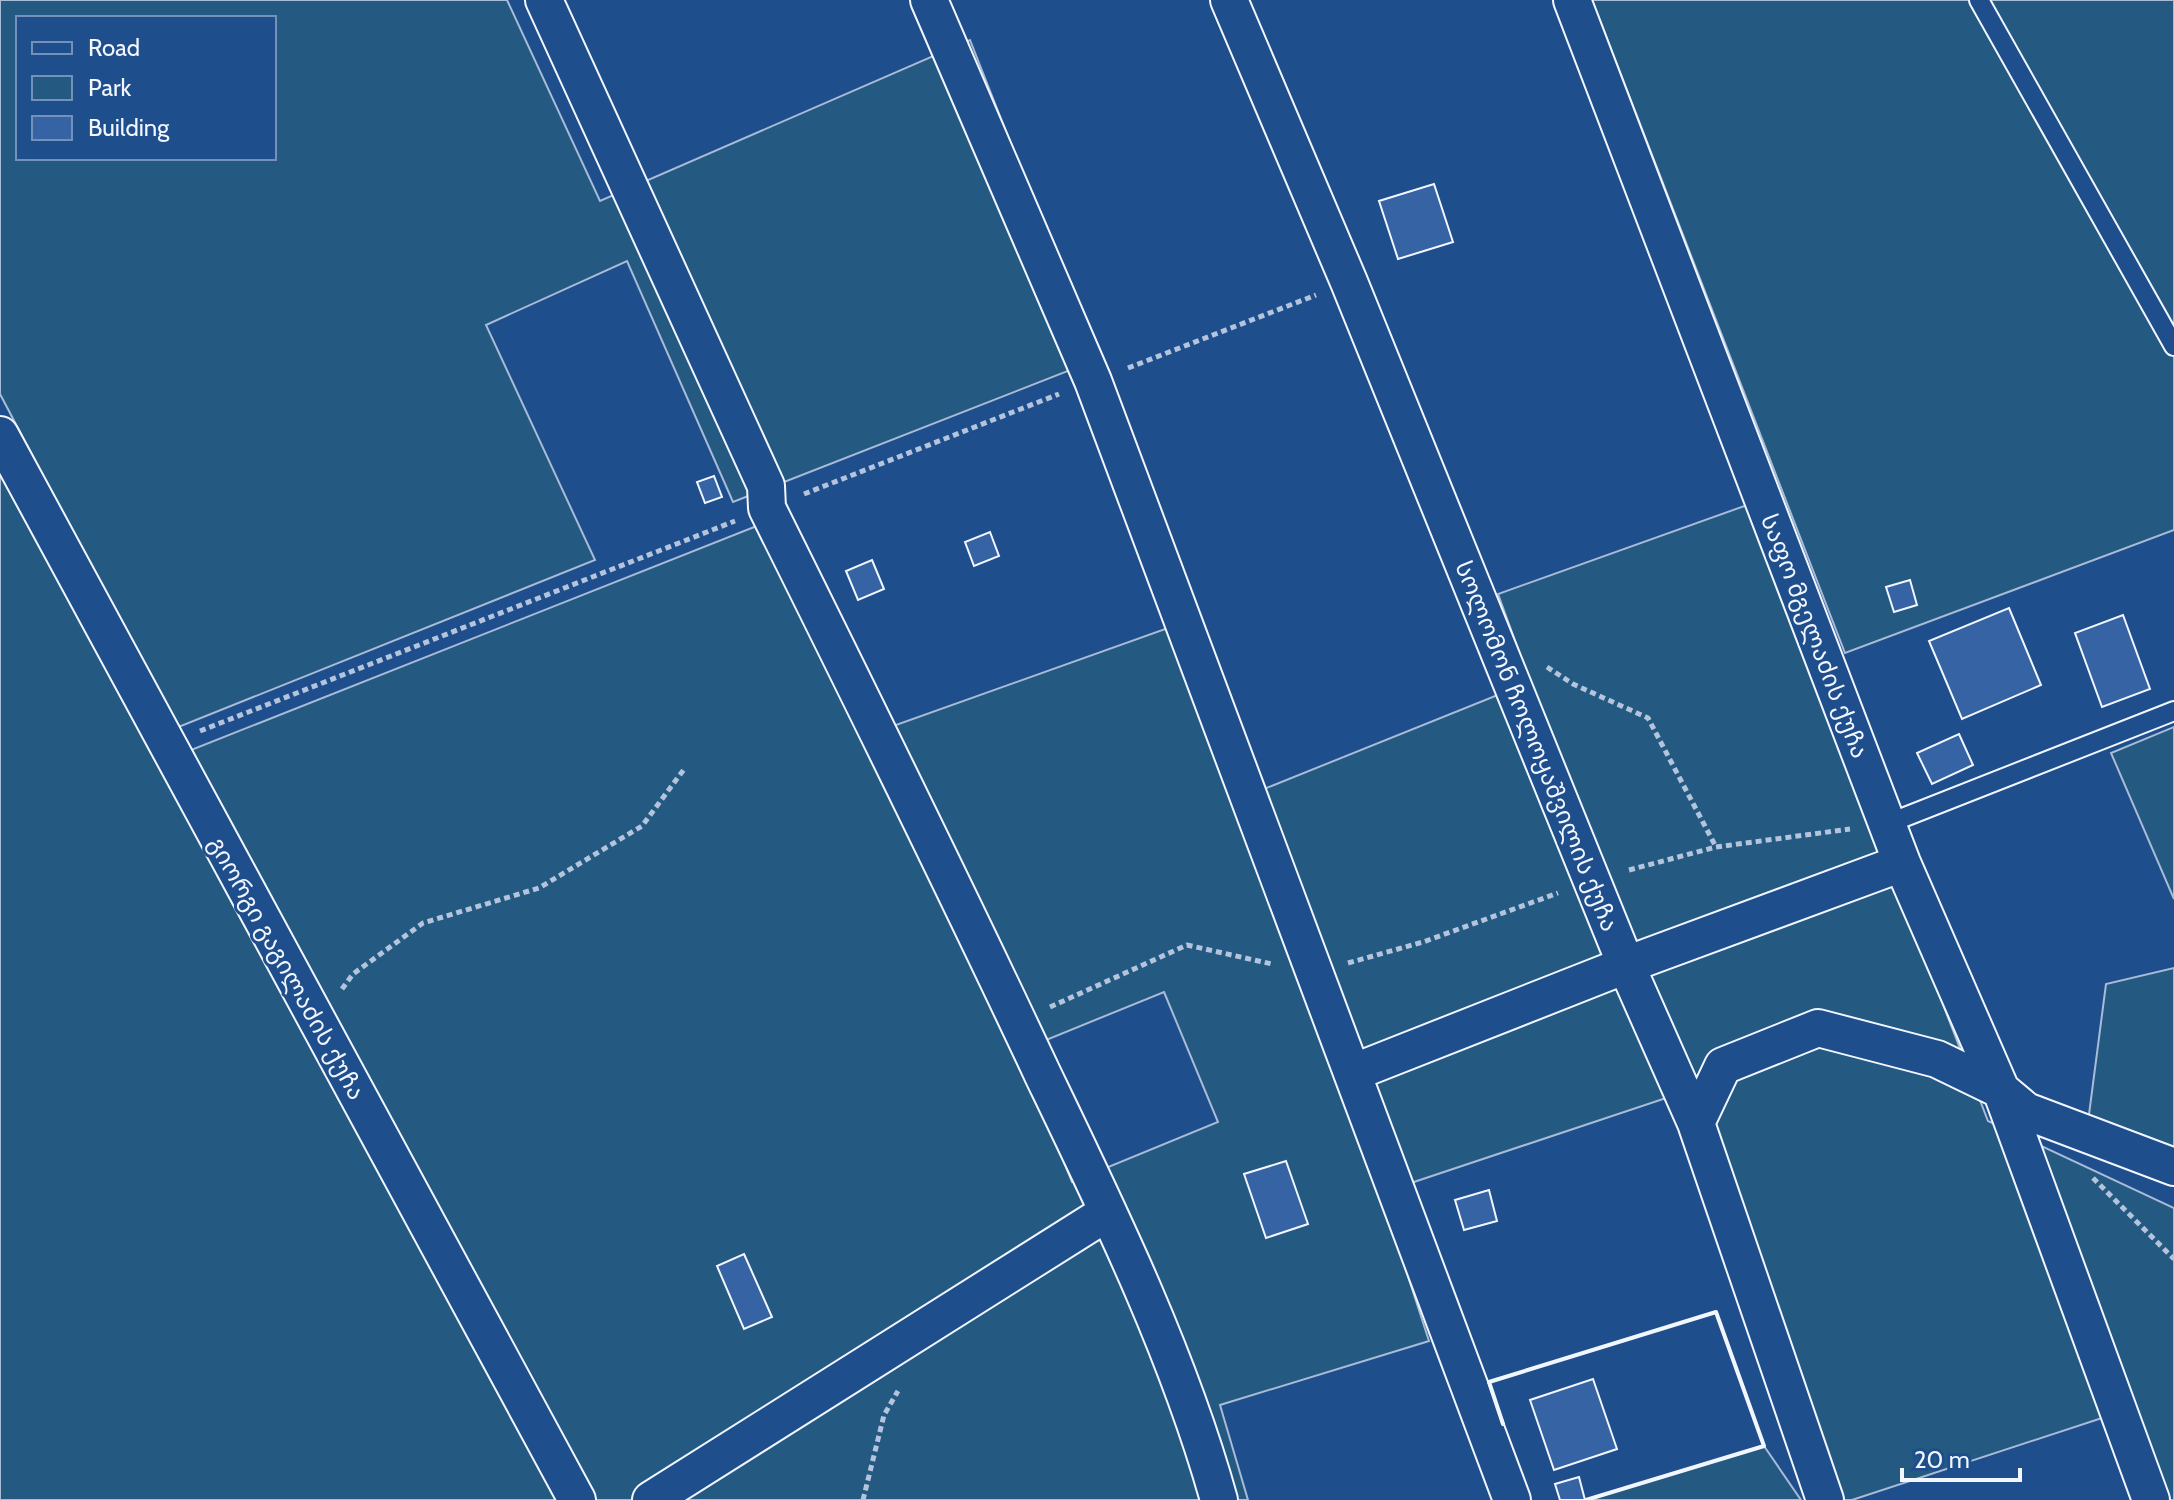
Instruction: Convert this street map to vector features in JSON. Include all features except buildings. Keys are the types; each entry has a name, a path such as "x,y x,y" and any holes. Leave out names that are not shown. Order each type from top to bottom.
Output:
{"street":[{"path":"544,0 766,486 767,508 1108,1212 1205,1450 1219,1500"},
{"path":"929,0 1093,381 1512,1500"},
{"name":"სოლომონ ჩოლოყაშვილის ქუჩა","path":"1229,0 1349,282 1626,965 1696,1123 1825,1500"},
{"name":"საფო მგელაძის ქუჩა","path":"1572,0 1902,863 2001,1090 2026,1111 2174,1167"},
{"name":"გიორგი გაგილაძის ქუჩა","path":"0,435 577,1500"},
{"path":"1352,1073 1626,965 1902,863"},
{"path":"1696,1123 1723,1066 1818,1028 1937,1059 2001,1090 2151,1500"},
{"path":"651,1500 1108,1212"}],"lane":[{"path":"1979,0 2174,346"},
{"path":"1887,824 2174,711"}],"path":[{"path":"1536,660 1573,684 1648,718 1716,847"},
{"path":"316,1021 353,974 423,923 539,888 642,826 685,768"},
{"path":"1018,1021 1187,945 1314,973 1423,942 1591,880 1716,847 1887,824"},
{"path":"2090,1174 2174,1259"},
{"path":"863,1500 884,1415 905,1379"}],"green space":[{"path":"0,0 507,0 600,201 970,40 1096,360 733,502 627,261 486,325 595,560 176,728 0,394"},
{"path":"1592,0 2174,0 2174,530 1845,653"},
{"path":"0,464 558,1500 0,1500"},
{"path":"1750,504 1988,1121 2174,1208 2174,1500 2133,1500 2102,1418 1852,1500 1839,1500 1699,1087 1381,1193 1429,1341 1220,1405 1248,1500 594,1500 186,752 767,522 868,735 1196,618 1264,789 1530,682 1498,594","holes":["1164,992 1218,1122 1072,1182 1019,1051"]},
{"path":"2174,727 2174,899 2111,753"},
{"path":"2174,968 2174,1154 2088,1122 2106,984"},
{"path":"1764,1446 1801,1500 1586,1500"}],"wall":[{"path":"1503,1424 1489,1382 1716,1312 1764,1446 1586,1500"}]}
